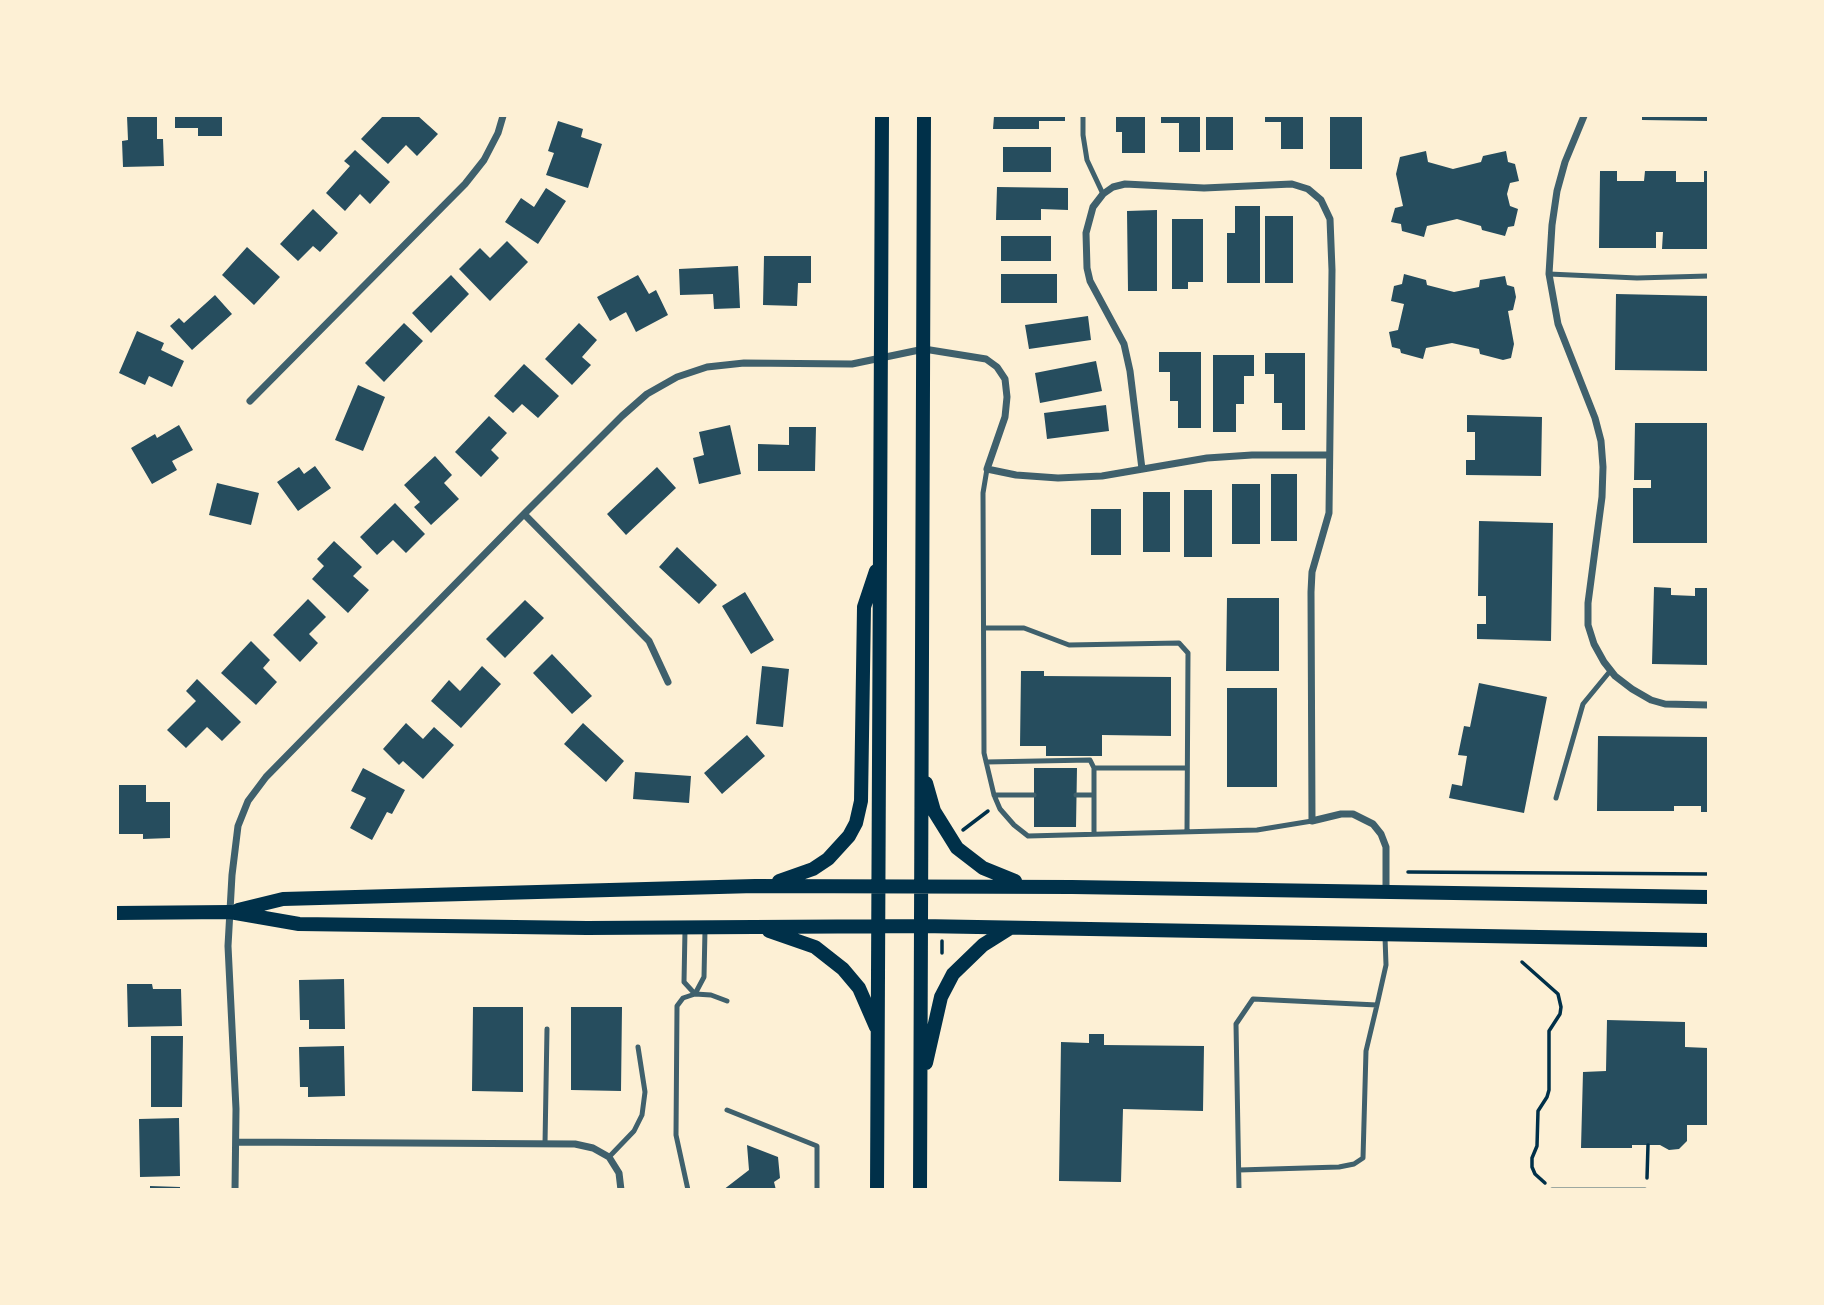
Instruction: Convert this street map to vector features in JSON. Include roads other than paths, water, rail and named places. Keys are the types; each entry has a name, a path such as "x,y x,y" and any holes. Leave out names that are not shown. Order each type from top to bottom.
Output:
{"main road":[{"path":"877,1189 882,116"},
{"path":"920,1189 924,116"},
{"path":"755,886 788,879 813,869 839,849 856,822 861,801 864,607 880,560"},
{"path":"921,768 934,811 957,848 969,859 1001,877 1021,884 1072,887"},
{"path":"230,912 283,899 755,886 920,885 1709,897"},
{"path":"116,913 230,912 299,924 921,926 1709,940"},
{"path":"758,927 815,947 843,969 859,988 878,1031"},
{"path":"920,1092 946,986 963,962 1010,928"}],"street":[{"path":"250,401 465,184 484,160 498,133 503,116"},
{"path":"1584,116 1565,162 1557,191 1549,274 1558,324 1595,418 1601,441 1602,497 1588,603 1588,625 1594,644 1611,670 1632,689 1665,704 1709,705"},
{"path":"1142,469 1124,345 1090,281 1087,268 1088,220 1093,207 1103,194 1113,187 1125,184 1204,188 1292,184 1308,189 1321,200 1330,219 1332,240 1329,513 1312,572 1311,592 1312,821 1353,814 1373,824 1386,847 1386,892"},
{"path":"235,1189 236,1142 228,946 238,826 248,801 266,777 524,514 647,394 677,377 707,367 732,364 852,364 924,349 986,359 998,367 1005,379 1007,397 1004,417 987,469 1016,475 1058,478 1102,476 1207,458 1328,455"},
{"path":"524,514 649,641 668,682"},
{"path":"236,1142 575,1144 593,1148 609,1157 619,1173 621,1189"}],"lane":[{"path":"1083,116 1087,160 1103,194"},
{"path":"1549,274 1637,278 1709,276"},
{"path":"987,469 983,493 984,753 994,795 1014,825 1028,836 1257,830 1312,821"},
{"path":"985,628 1024,628 1069,645 1179,643 1188,653 1187,831"},
{"path":"1556,798 1583,704 1611,670"},
{"path":"986,762 1090,760 1094,768 1094,834"},
{"path":"1094,768 1187,768"},
{"path":"994,795 1034,795"},
{"path":"1076,795 1094,796"},
{"path":"685,927 684,982 695,994"},
{"path":"695,994 704,977 705,927"},
{"path":"1239,1170 1339,1167 1354,1164 1363,1158 1366,1051 1386,965 1385,934"},
{"path":"688,1189 676,1135 677,1006 683,998 695,994 711,995 727,1001"},
{"path":"1239,1189 1236,1024 1252,999 1377,1005"},
{"path":"545,1144 547,1030"},
{"path":"609,1157 634,1131 642,1115 645,1092 638,1047"},
{"path":"727,1110 817,1146 817,1189"},
{"path":"1552,1189 1646,1189"}]}
